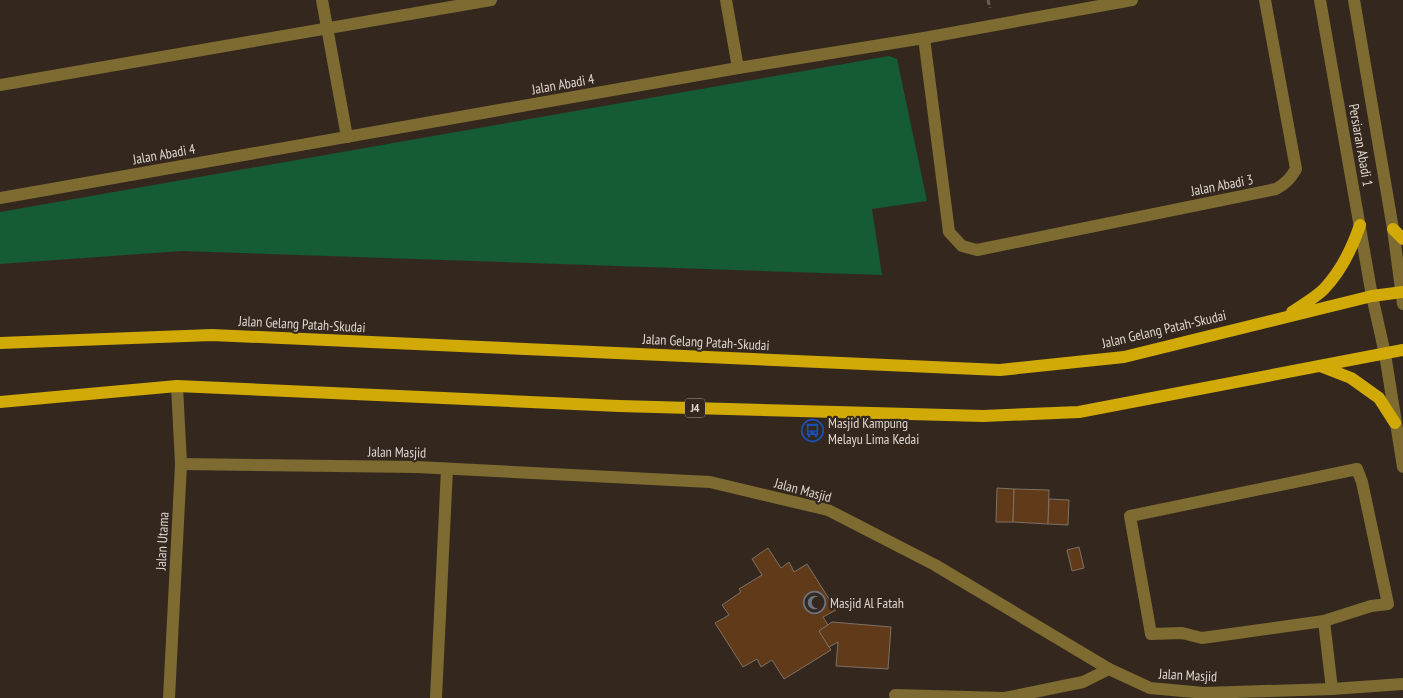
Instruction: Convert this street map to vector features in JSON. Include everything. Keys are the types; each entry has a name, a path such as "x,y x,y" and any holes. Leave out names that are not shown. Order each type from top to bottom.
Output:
{"main road":[{"path":"1286,316 1323,291 1351,250 1360,225"},
{"path":"1393,229 1403,239"},
{"name":"Jalan Gelang Patah-Skudai","path":"0,343 212,335 1000,370 1124,357 1372,296 1403,296"},
{"name":"J4","path":"0,402 177,386 619,406 982,416 1079,412 1403,350"},
{"path":"1319,366 1351,378 1379,398 1395,423"}],"street":[{"path":"322,0 347,137"},
{"path":"0,85 491,0"},
{"path":"726,0 738,68"},
{"name":"Jalan Abadi 4","path":"0,198 738,68 924,38 1132,0"},
{"name":"Jalan Abadi 3","path":"924,38 949,232 962,246 977,250 1284,186 1296,169 1266,0"},
{"name":"Persiaran Abadi 1","path":"1320,0 1372,296 1385,354 1403,467"},
{"name":"Persiaran Abadi 1","path":"1354,0 1403,296"},
{"name":"Jalan Utama","path":"170,698 181,464 177,386"},
{"name":"Jalan Masjid","path":"181,464 447,469 710,482 828,510 935,565 1109,669 1150,688 1204,693 1332,689 1403,684"},
{"path":"436,698 447,469"},
{"path":"1357,469 1364,492 1388,604 1371,606 1324,621 1202,638 1182,633 1151,634 1130,516 1357,469"},
{"path":"1324,621 1332,689"},
{"path":"895,695 1004,698 1083,682 1109,669"}],"green space":[{"path":"889,56 897,59 927,201 872,209 882,275 182,251 0,264 0,212"}],"building":[{"path":"997,488 1014,489 1013,522 996,522"},
{"path":"1014,489 1049,490 1048,524 1013,522"},
{"path":"1049,499 1069,500 1068,525 1048,524"},
{"path":"1079,547 1084,568 1072,571 1067,550"},
{"path":"768,548 781,568 789,562 794,572 807,564 836,610 823,617 828,625 819,631 831,650 784,679 772,660 761,667 757,659 743,667 715,623 729,615 722,605 741,592 739,589 762,575 752,559"},
{"path":"832,622 891,627 888,669 836,666 838,642 829,647 819,631"}],"place":[{"name":"Masjid Kampung Melayu Lima Kedai","path":"812,431"},
{"name":"Masjid Al Fatah","path":"814,603"}]}
